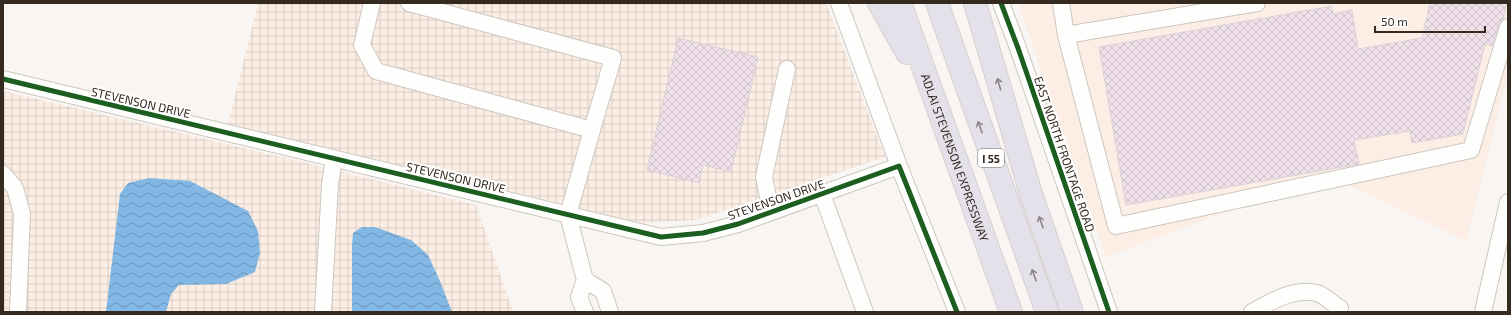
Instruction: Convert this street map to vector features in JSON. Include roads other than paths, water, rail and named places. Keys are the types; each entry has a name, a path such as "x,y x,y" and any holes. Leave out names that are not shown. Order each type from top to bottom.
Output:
{"highway":[{"path":"879,3 933,97"},
{"name":"ADLAI STEVENSON EXPRESSWAY","path":"900,3 1011,312"},
{"name":"I 55","path":"936,3 1047,312"},
{"path":"975,3 1031,194 1072,312"}],"street":[{"path":"372,3 362,45 376,71 592,130"},
{"path":"409,3 612,58 568,215 585,280 579,297 585,312"},
{"path":"839,3 899,166 957,312"},
{"name":"EAST NORTH FRONTAGE ROAD","path":"1001,3 1018,48 1109,312"},
{"path":"1061,3 1066,35 1116,226 1471,150 1508,27"},
{"path":"1066,35 1257,3"},
{"path":"771,212 764,177 787,69"},
{"name":"STEVENSON DRIVE","path":"3,80 660,237 703,233 738,224 899,166"},
{"path":"323,312 330,184 334,159"},
{"path":"3,174 15,188 22,214 18,312"},
{"path":"822,194 865,312"},
{"path":"1483,312 1508,202"},
{"path":"585,280 603,291 610,312"},
{"path":"1252,312 1285,295 1304,292 1317,293 1340,308"}],"water":[{"path":"149,178 190,181 248,211 258,231 260,253 255,272 226,284 179,285 171,294 166,312 106,312 120,194 128,183"},
{"path":"362,227 375,227 411,240 428,255 452,312 352,312 353,233"}]}
